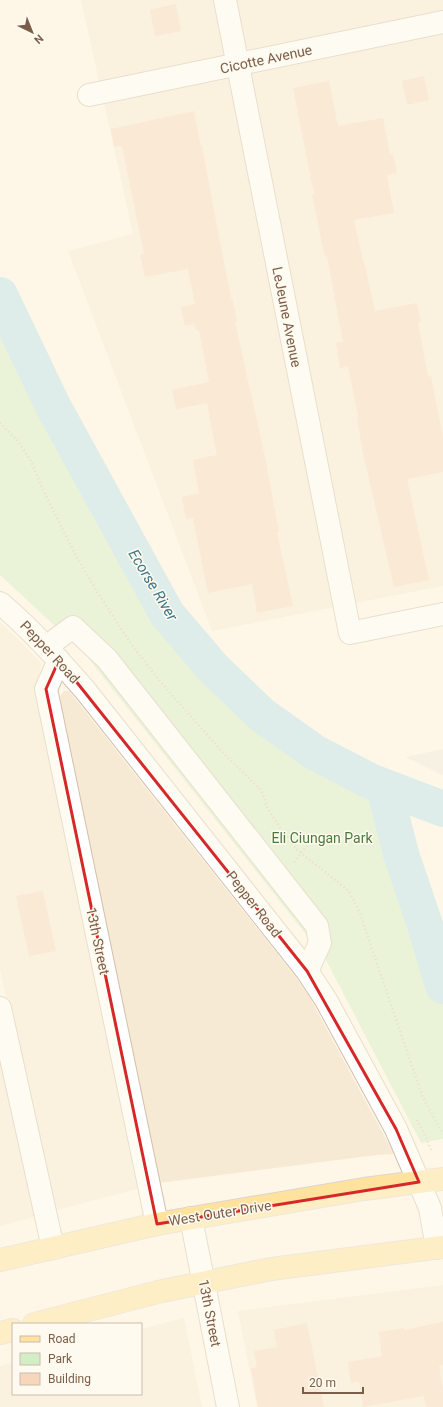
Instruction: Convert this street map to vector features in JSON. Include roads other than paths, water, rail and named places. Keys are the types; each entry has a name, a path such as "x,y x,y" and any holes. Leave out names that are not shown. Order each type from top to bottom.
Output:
{"main road":[{"name":"West Outer Drive","path":"0,1260 157,1224 364,1189 443,1179"},
{"path":"38,1323 162,1291 271,1269 440,1248"},
{"path":"0,1333 12,1330"}],"street":[{"name":"LeJeune Avenue","path":"225,0 350,634 443,614"},
{"name":"Cicotte Avenue","path":"89,95 443,22"},
{"name":"Pepper Road","path":"0,603 53,653 85,690 307,971 326,1000 396,1129 430,1208 440,1248"},
{"path":"53,653 73,627 107,659 317,926 320,943 307,971"},
{"name":"13th Street","path":"53,653 46,690 157,1224"},
{"path":"0,1008 53,1248"},
{"name":"13th Street","path":"191,1218 228,1407"}],"waterway":[{"name":"Ecorse River","path":"0,295 53,406 167,614 213,668 262,715 314,752 370,781 443,809"},
{"path":"384,787 401,854 424,922 443,986"}],"park label":[{"name":"Eli Ciungan Park","path":"322,838"}]}
